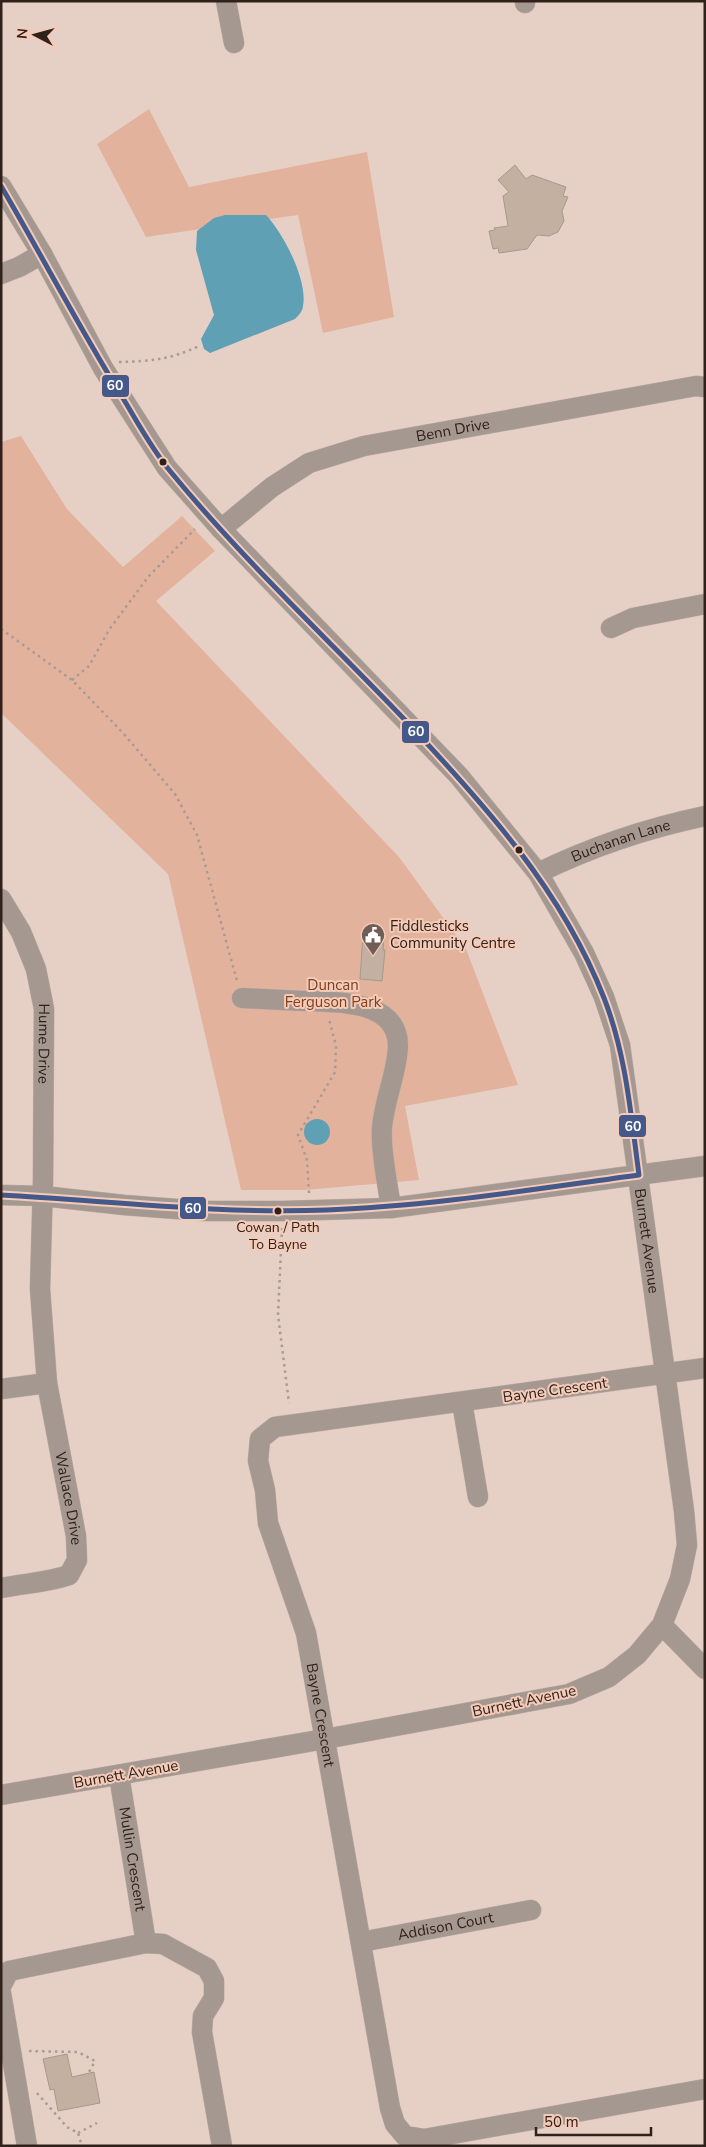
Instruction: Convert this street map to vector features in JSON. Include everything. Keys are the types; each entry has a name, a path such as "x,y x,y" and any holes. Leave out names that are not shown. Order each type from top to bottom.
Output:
{"street":[{"path":"226,1 234,43"},
{"name":"Burnett Avenue","path":"1,186 42,254 100,362 167,468 221,529 458,776 538,873 584,953 604,997 618,1037 639,1175 687,1545 680,1579 662,1625 637,1654 609,1677 569,1694 1,1795"},
{"path":"1,274 42,254"},
{"name":"Benn Drive","path":"221,529 272,487 309,463 364,446 696,386 705,387"},
{"path":"611,628 633,618 705,604"},
{"name":"Buchanan Lane","path":"538,873 658,826 705,816"},
{"name":"Hume Drive","path":"1,899 22,932 36,969 44,1009 43,1196"},
{"path":"242,998 349,1002 373,1009 391,1022 398,1044 381,1130 391,1208"},
{"path":"1,1195 43,1196 203,1211 283,1212 391,1208 705,1166"},
{"name":"Wallace Drive","path":"1,1588 48,1582 69,1575 77,1560 76,1536 48,1383 40,1289 43,1196"},
{"name":"Bayne Crescent","path":"705,1368 275,1428 260,1439 258,1461 265,1490 268,1523 306,1633 390,2108 395,2124 406,2136 424,2139 705,2089"},
{"path":"1,1389 48,1383"},
{"path":"462,1402 478,1498"},
{"path":"662,1625 705,1669"},
{"name":"Mullin Crescent","path":"118,1775 146,1943"},
{"name":"Addison Court","path":"362,1942 531,1910"},
{"path":"1,1986 9,1971 146,1943 163,1944 207,1968 214,1981 214,1998 203,2016 202,2032 222,2146"},
{"path":"1,1993 28,2146"}],"path":[{"path":"100,362 158,360 199,346"},
{"path":"72,680 89,666 109,630 148,577 195,529"},
{"path":"1,629 72,680 124,733 175,794 197,835 242,998"},
{"path":"309,1192 307,1160 298,1134 336,1072 336,1046 324,1001"},
{"path":"283,1222 278,1315 289,1403"},
{"path":"10,2051 78,2052 95,2061 89,2072"},
{"path":"18,2093 33,2089 67,2127 78,2133 82,2146"},
{"path":"78,2133 97,2123"}],"green space":[{"path":"149,109 189,187 367,152 394,317 323,333 298,215 146,237 97,144"},
{"name":"Duncan Ferguson Park","path":"21,436 67,509 123,567 182,516 215,551 156,601 399,857 466,949 518,1085 405,1106 419,1180 305,1190 241,1190 168,874 1,713 1,442"}],"water":[{"path":"225,215 266,215 273,223 280,233 298,271 304,295 303,306 295,319 210,353 204,349 201,339 214,315 196,250 197,231 214,218"},
{"path":"317,1119 326,1123 330,1132 326,1141 317,1145 308,1141 304,1132 308,1123"}],"building":[{"path":"515,165 526,179 532,175 566,187 563,196 568,197 562,211 564,221 558,232 549,236 537,235 527,249 499,253 498,248 493,249 489,231 495,230 494,228 508,226 503,196 509,192 498,180"},
{"name":"Fiddlesticks Community Centre","path":"363,934 384,937 383,950 385,950 382,981 360,979"},
{"path":"67,2054 72,2077 94,2072 100,2103 58,2111 54,2089 50,2090 43,2059"}],"transit line":[{"name":"60","path":"1,186 105,369 163,462 227,536 406,721 464,784 518,850 543,885 587,958 611,1019 618,1041 627,1085 639,1175 444,1201 327,1210 204,1209 1,1195"}],"place":[{"name":"Fiddlesticks Community Centre","path":"373,956"},
{"name":"Cowan / Path To Bayne","path":"278,1211"}]}
